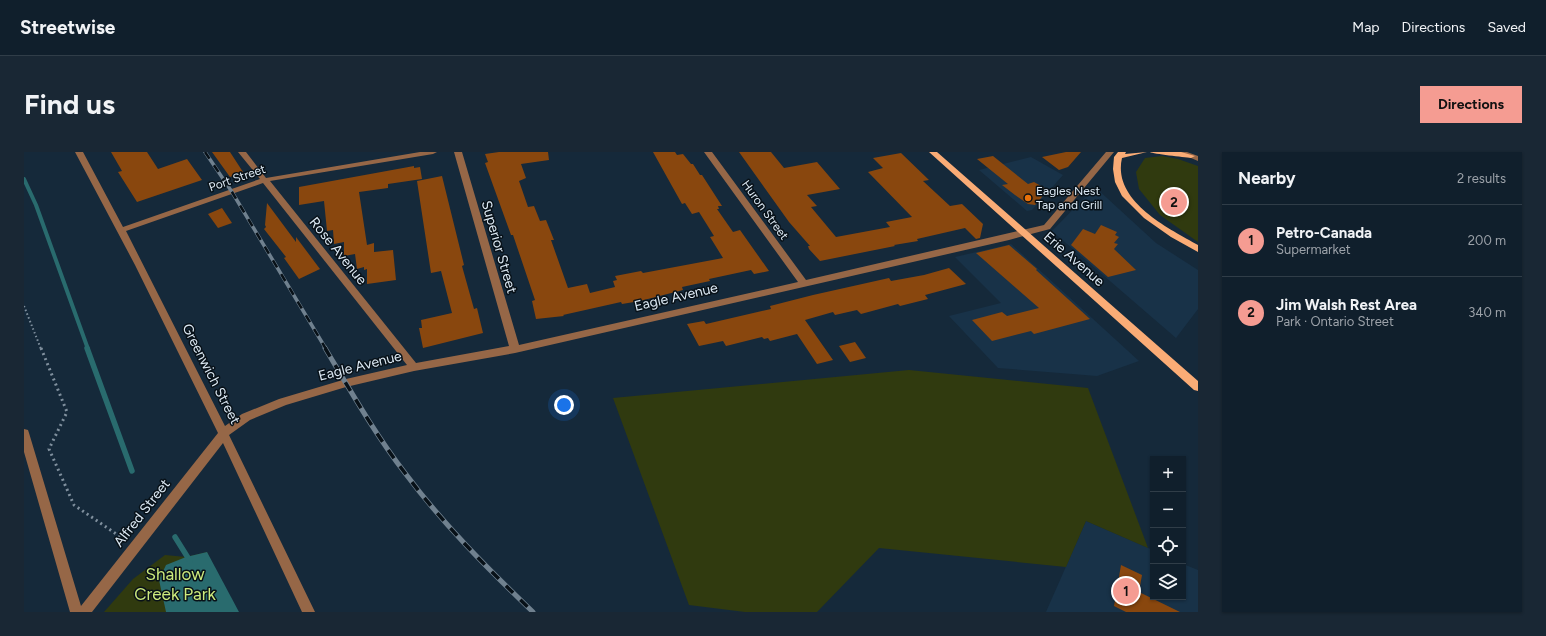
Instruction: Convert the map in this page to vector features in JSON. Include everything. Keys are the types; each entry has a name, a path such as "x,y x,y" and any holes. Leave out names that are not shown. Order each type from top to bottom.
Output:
{"main road":[{"name":"Erie Avenue","path":"932,152 1198,387"},
{"path":"1143,152 1120,154 1117,178 1127,196 1142,213 1198,249"},
{"path":"1154,152 1169,152 1194,157"}],"street":[{"name":"Greenwich Street","path":"79,152 122,230 224,433 309,612"},
{"name":"Rose Avenue","path":"242,152 414,367"},
{"name":"Port Street","path":"122,230 265,180 434,152"},
{"name":"Superior Street","path":"458,152 515,349"},
{"name":"Huron Street","path":"708,152 804,283"},
{"name":"Eagle Avenue","path":"224,433 246,416 323,389 414,367 515,349 1047,227 1110,152"},
{"path":"1181,152 1194,157"},
{"path":"24,433 76,612"},
{"name":"Alfred Street","path":"84,612 224,433"}],"path":[{"path":"24,306 67,412 49,449 74,505 135,547"}],"shaded area":[{"path":"1031,157 1063,175 1032,210 1027,211 979,170"},
{"path":"1095,187 1156,243 1198,270 1198,309 1176,338 1052,231"},
{"path":"1011,244 1139,361 1097,376 998,368 949,316 1001,303 955,257"},
{"path":"1086,521 1150,549 1150,600 1186,600 1186,565 1198,570 1198,612 1046,612"},
{"name":"Shallow Creek Park","path":"207,552 239,612 166,612 159,580 166,565 186,557"}],"green space":[{"path":"1162,156 1178,159 1198,166 1198,242 1160,215 1139,189 1136,172 1145,158"},
{"path":"909,370 1088,388 1148,548 1086,521 1066,567 879,548 817,612 745,612 689,605 613,398"},
{"name":"Shallow Creek Park","path":"207,552 233,612 104,612 133,579 165,555 186,557"}],"building":[{"path":"111,152 147,152 158,169 187,159 202,180 137,202 118,172 122,171"},
{"path":"212,152 230,152 243,172 230,177"},
{"path":"499,152 548,152 549,160 521,164 526,178 519,181 528,207 534,206 540,221 546,220 554,240 551,240 568,288 587,284 590,293 615,287 613,281 617,280 615,276 641,271 643,273 723,258 710,237 714,236 699,212 692,214 685,203 682,204 653,152 675,152 677,155 683,154 691,164 693,164 722,206 718,206 719,209 717,209 733,232 740,230 769,271 754,274 751,270 709,279 710,281 682,287 683,290 640,301 622,304 621,302 563,315 564,316 536,319 532,301 535,300 513,235 511,235 485,163 488,162 485,154"},
{"path":"739,152 771,152 784,168 817,162 840,189 807,195 817,206 811,207 836,237 890,227 886,222 912,217 868,172 883,168 873,158 901,153 929,180 923,181 950,206 962,204 983,224 980,238 976,239 965,228 917,239 918,241 820,261 809,249 808,246 810,246 789,222"},
{"path":"1066,152 1081,152 1068,167 1059,170 1042,157"},
{"path":"993,156 1028,184 1034,182 1048,190 1035,205 1028,204 1002,185 1008,184 977,159"},
{"path":"414,166 414,168 420,167 422,179 388,184 388,188 359,192 367,245 374,243 374,252 393,250 396,280 367,284 367,269 364,270 364,267 357,269 355,254 344,256 344,242 334,244 333,230 327,231 324,201 299,205 299,187"},
{"path":"442,176 464,265 462,266 474,309 477,308 483,333 423,348 419,328 422,328 421,320 452,313 441,271 431,273 417,181"},
{"path":"267,203 296,242 296,237 320,269 299,279 284,258 286,257 264,229 266,227"},
{"path":"222,208 232,223 218,228 208,214"},
{"path":"1101,225 1117,232 1115,235 1119,237 1114,243 1118,244 1114,249 1136,270 1108,277 1071,245 1083,229 1095,234"},
{"path":"1009,245 1090,319 1034,334 1031,331 992,341 972,320 1002,312 1007,316 1039,308 976,253"},
{"path":"949,268 966,284 925,295 928,299 900,306 898,304 861,314 857,310 835,315 833,312 805,320 833,360 817,364 797,334 770,341 768,338 764,339 762,337 726,346 723,341 699,346 687,324 704,321 706,324 771,309 770,306 813,295 889,278 891,281 924,275"},
{"path":"855,342 866,358 850,362 839,346"},
{"path":"1121,565 1142,575 1139,592 1150,597 1150,600 1155,600 1180,612 1126,612 1114,606"}],"waterway":[{"path":"24,179 36,205 88,349"},
{"path":"87,348 132,471"},
{"path":"175,537 190,561"}],"railway":[{"path":"205,152 232,192 326,349"},
{"path":"325,348 373,427 420,492 466,546 533,612"}],"place":[{"name":"Eagles Nest Tap and Grill","path":"1028,198"},
{"name":"Jim Walsh Rest Area","path":"1174,202"},
{"name":"Petro-Canada","path":"1126,591"}]}
